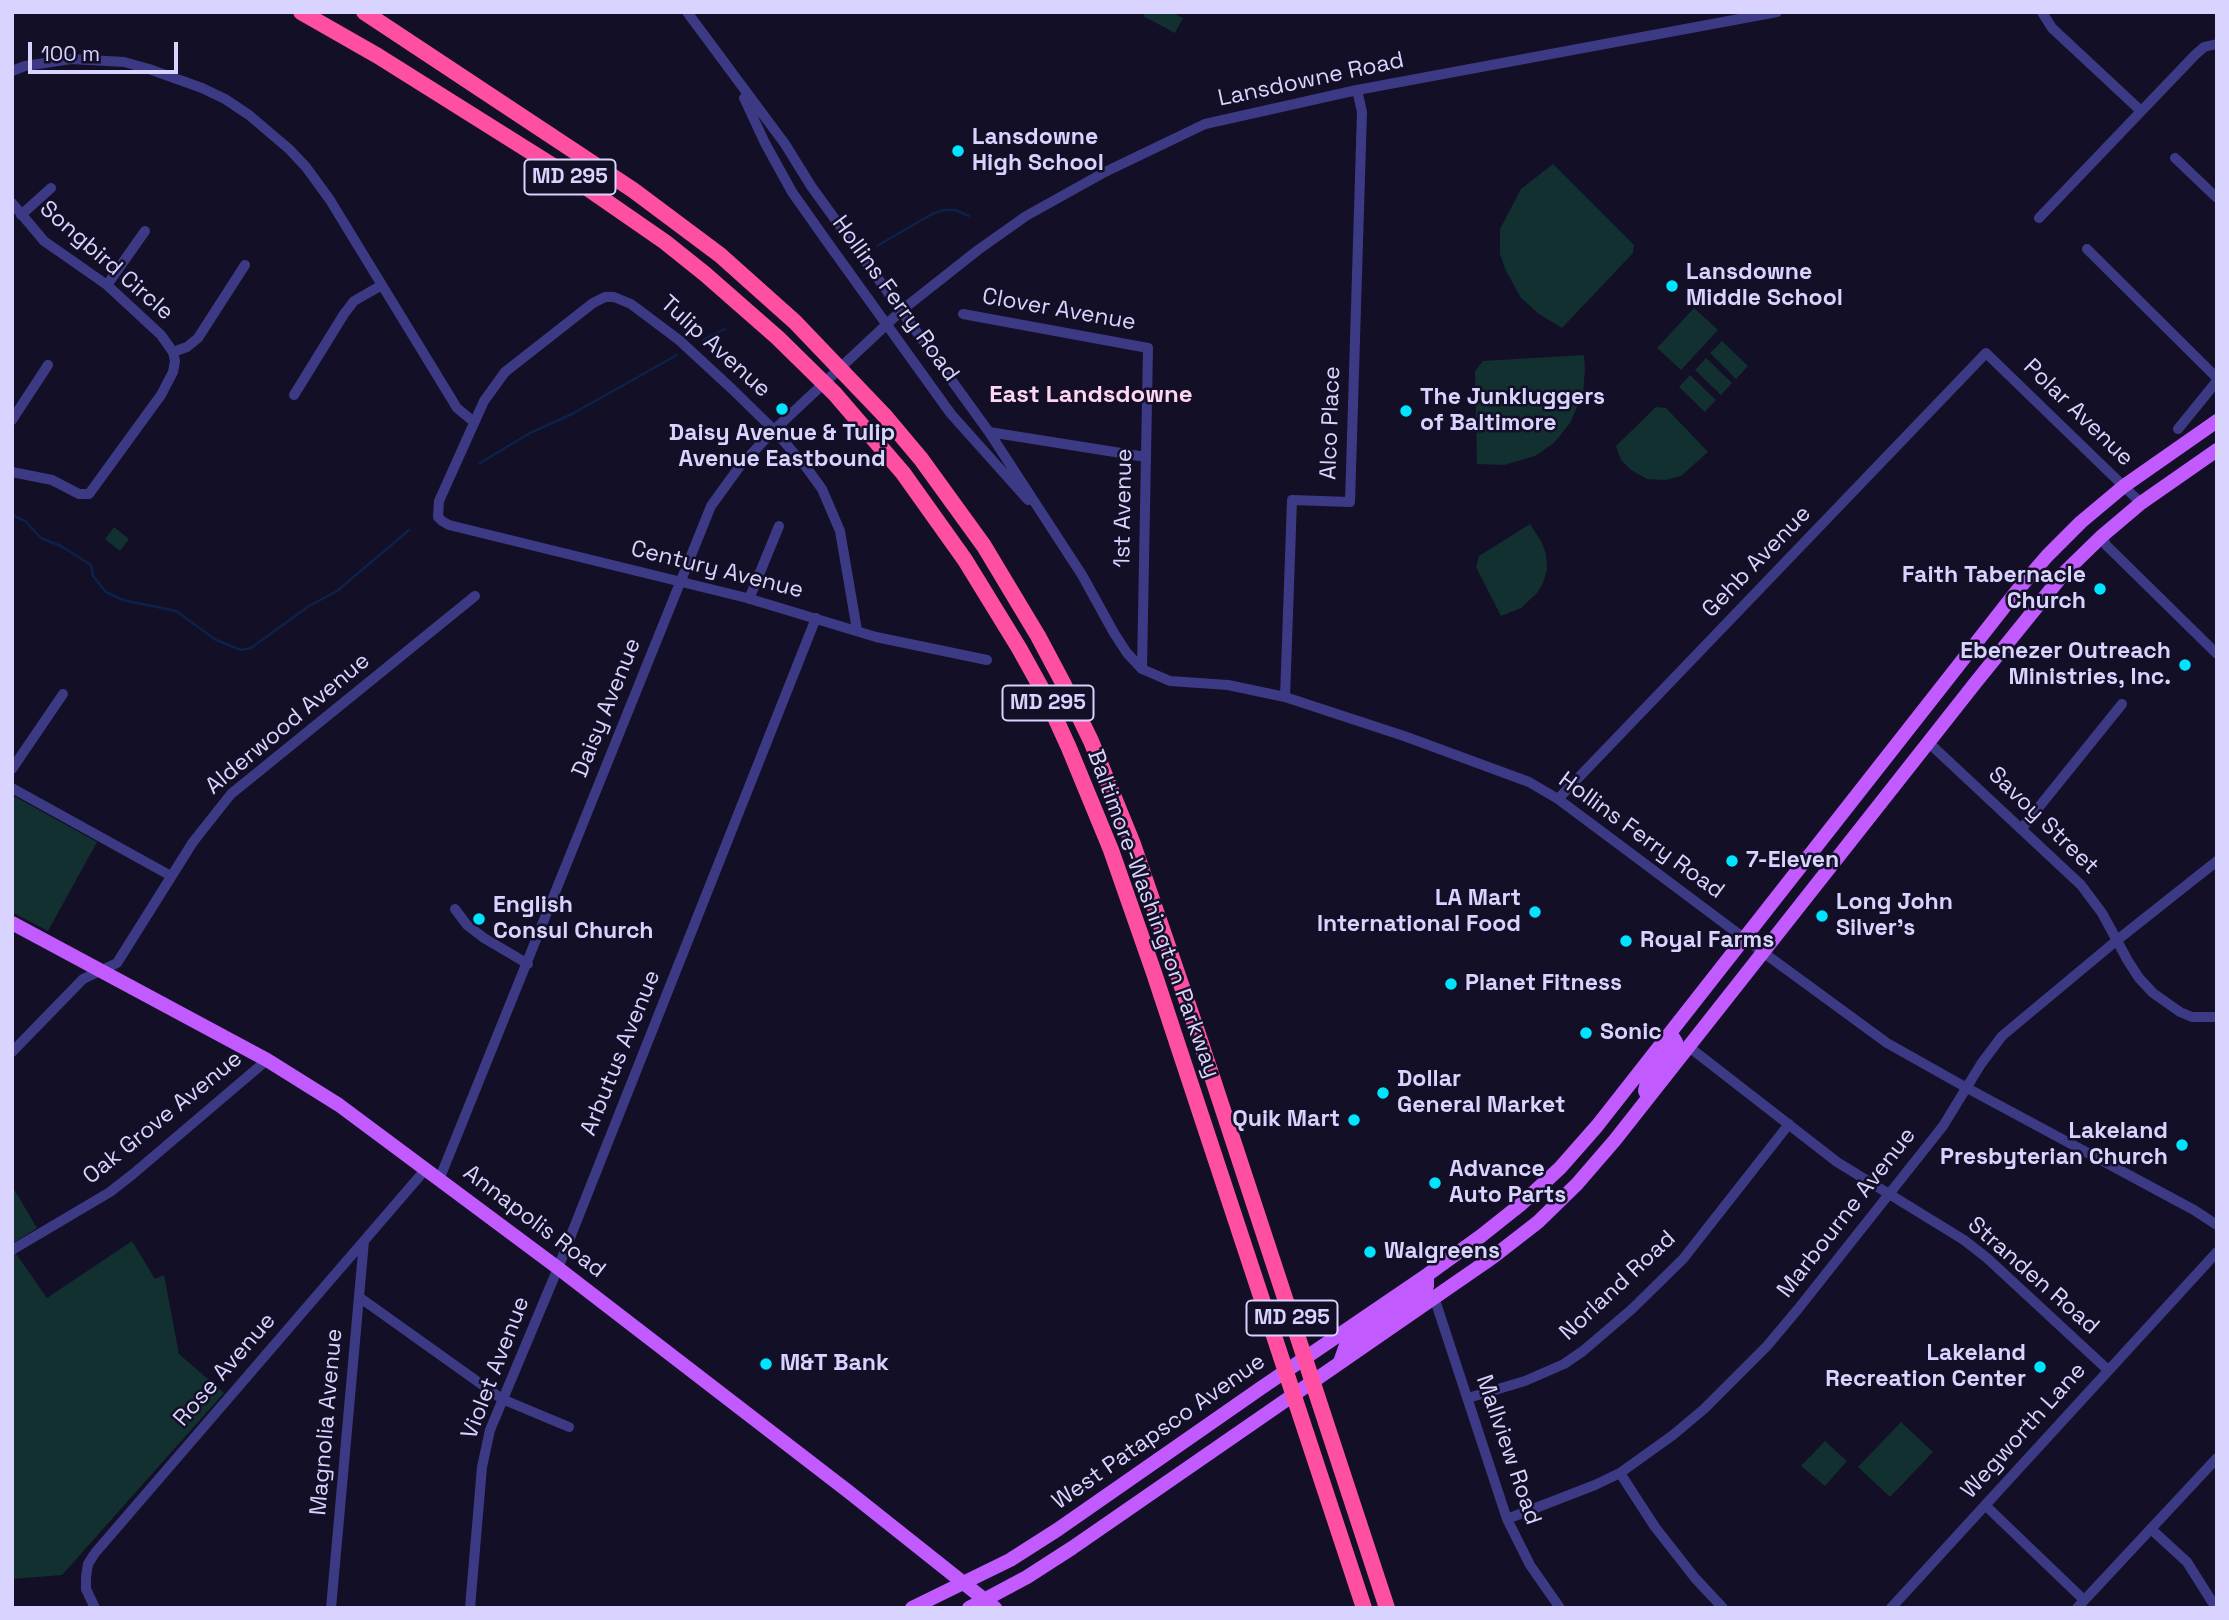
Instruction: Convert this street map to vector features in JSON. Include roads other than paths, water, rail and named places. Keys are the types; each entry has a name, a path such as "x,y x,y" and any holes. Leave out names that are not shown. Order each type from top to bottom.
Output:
{"highway":[{"name":"Baltimore-Washington Parkway","path":"301,12 440,95 620,209 715,282 835,394 903,473 965,560 1019,648 1069,748 1111,850 1364,1608"},
{"name":"Baltimore-Washington Parkway","path":"364,12 633,190 679,223 761,291 832,359 921,459 984,547 1038,636 1091,741 1133,844 1387,1608"}],"main road":[{"name":"West Patapsco Avenue","path":"912,1608 1010,1560 1057,1531 1427,1275 1481,1236 1560,1168 1597,1126 2047,556 2081,522 2124,486 2217,421"},
{"name":"West Patapsco Avenue","path":"969,1608 990,1604 1493,1257 1538,1222 1577,1184 1649,1097 2065,572 2141,503 2217,450"},
{"name":"Annapolis Road","path":"12,923 267,1060 339,1105 558,1268 990,1604"},
{"path":"1649,1097 1645,1091 1647,1082 1675,1046 1676,1042 1670,1033"},
{"path":"1340,1362 1346,1345 1425,1290 1427,1275"}],"street":[{"name":"Lansdowne Road","path":"902,310 1026,216 1105,172 1205,124 1357,90 1777,12"},
{"path":"2042,12 2052,28 2141,111"},
{"name":"Hollins Ferry Road","path":"689,13 989,432 1052,526 1114,633 1142,669 1170,681 1228,685 1285,697 1530,782 1558,799 1887,1043 2217,1225"},
{"path":"2039,218 2195,55 2204,47 2217,44"},
{"path":"12,71 25,66 71,59 124,62 174,77 225,99 268,130 306,167 330,200 457,408 474,422"},
{"name":"Hollins Ferry Road","path":"734,76 765,143 792,192 951,414 1052,526"},
{"name":"Alco Place","path":"1285,697 1292,500 1350,502 1362,112 1357,90"},
{"path":"2175,158 2217,198"},
{"path":"21,215 51,188"},
{"name":"Songbird Circle","path":"12,203 44,241 107,285 161,335 173,352 174,361 168,383 89,494 79,494 59,483 12,472"},
{"path":"107,285 145,231"},
{"path":"2087,249 2217,379 2178,429"},
{"path":"173,352 187,347 198,338 244,265"},
{"path":"294,395 354,301 382,285"},
{"name":"Tulip Avenue","path":"438,517 439,501 474,422 484,401 505,372 593,303 605,297 614,297 641,310 680,340 774,430 806,467 822,489 841,531 857,631"},
{"name":"Daisy Avenue","path":"439,1180 711,506 733,474 774,430 902,310"},
{"name":"Clover Avenue","path":"963,314 1148,348"},
{"name":"1st Avenue","path":"1142,669 1148,348"},
{"name":"Polar Avenue","path":"1986,353 2141,503"},
{"name":"Gehb Avenue","path":"1558,799 1986,353"},
{"path":"12,420 48,365"},
{"path":"989,432 1146,457"},
{"name":"Century Avenue","path":"438,517 449,525 749,599 893,641 986,660"},
{"path":"749,599 779,526"},
{"path":"2102,536 2106,545 2217,654"},
{"name":"Alderwood Avenue","path":"12,1052 83,979 117,963 171,876 231,794 475,596"},
{"name":"Arbutus Avenue","path":"558,1268 816,618"},
{"path":"12,769 63,694"},
{"path":"2022,828 2122,704"},
{"name":"Savoy Street","path":"1928,742 2081,885 2102,913 2139,978 2165,1003 2192,1017 2217,1017"},
{"path":"12,788 171,876"},
{"name":"Marbourne Avenue","path":"1507,1519 1620,1473 1694,1417 1767,1346 1942,1126 2002,1036 2217,861"},
{"path":"455,909 467,925 528,964"},
{"name":"Stranden Road","path":"1689,1047 1837,1161 1964,1240 2108,1370"},
{"name":"Oak Grove Avenue","path":"12,1250 110,1192 267,1060"},
{"name":"Norland Road","path":"1468,1398 1525,1381 1564,1364 1583,1351 1683,1259 1788,1124"},
{"name":"Rose Avenue","path":"95,1608 86,1589 86,1577 88,1564 95,1553 425,1170"},
{"name":"Magnolia Avenue","path":"331,1608 364,1241"},
{"name":"Wegworth Lane","path":"1891,1608 2217,1252"},
{"name":"Violet Avenue","path":"470,1608 485,1447 502,1399 558,1268"},
{"path":"359,1297 502,1399 569,1427"},
{"name":"Mallview Road","path":"1434,1297 1507,1519 1530,1565 1560,1608"},
{"path":"1985,1505 2081,1604 2217,1458"},
{"path":"1620,1473 1655,1527 1695,1578 1723,1608"},
{"path":"2151,1529 2187,1562 2216,1608"}],"waterway":[{"path":"877,246 932,214 944,210 955,210 969,216"},
{"path":"703,340 725,329"},
{"path":"480,463 530,433 572,414 677,355"},
{"path":"12,515 25,521 41,538 61,546 91,565 93,576 106,592 123,600 176,611 216,640 241,650 251,648 309,606 337,591 409,530"}],"place":[{"name":"Lansdowne High School","path":"958,151"},
{"name":"Lansdowne Middle School","path":"1672,286"},
{"name":"Daisy Avenue & Tulip Avenue Eastbound","path":"782,409"},
{"name":"The Junkluggers of Baltimore","path":"1406,411"},
{"name":"Faith Tabernacle Church","path":"2100,589"},
{"name":"Ebenezer Outreach Ministries, Inc.","path":"2185,665"},
{"name":"7-Eleven","path":"1732,861"},
{"name":"LA Mart International Food","path":"1535,912"},
{"name":"Long John Silver's","path":"1822,916"},
{"name":"English Consul Church","path":"479,919"},
{"name":"Royal Farms","path":"1626,941"},
{"name":"Planet Fitness","path":"1451,984"},
{"name":"Sonic","path":"1586,1033"},
{"name":"Dollar General Market","path":"1383,1093"},
{"name":"Quik Mart","path":"1354,1120"},
{"name":"Lakeland Presbyterian Church","path":"2182,1145"},
{"name":"Advance Auto Parts","path":"1435,1183"},
{"name":"Walgreens","path":"1370,1252"},
{"name":"M&T Bank","path":"766,1364"},
{"name":"Lakeland Recreation Center","path":"2040,1367"}],"district":[{"name":"East Landsdowne","path":"1091,395"}]}
